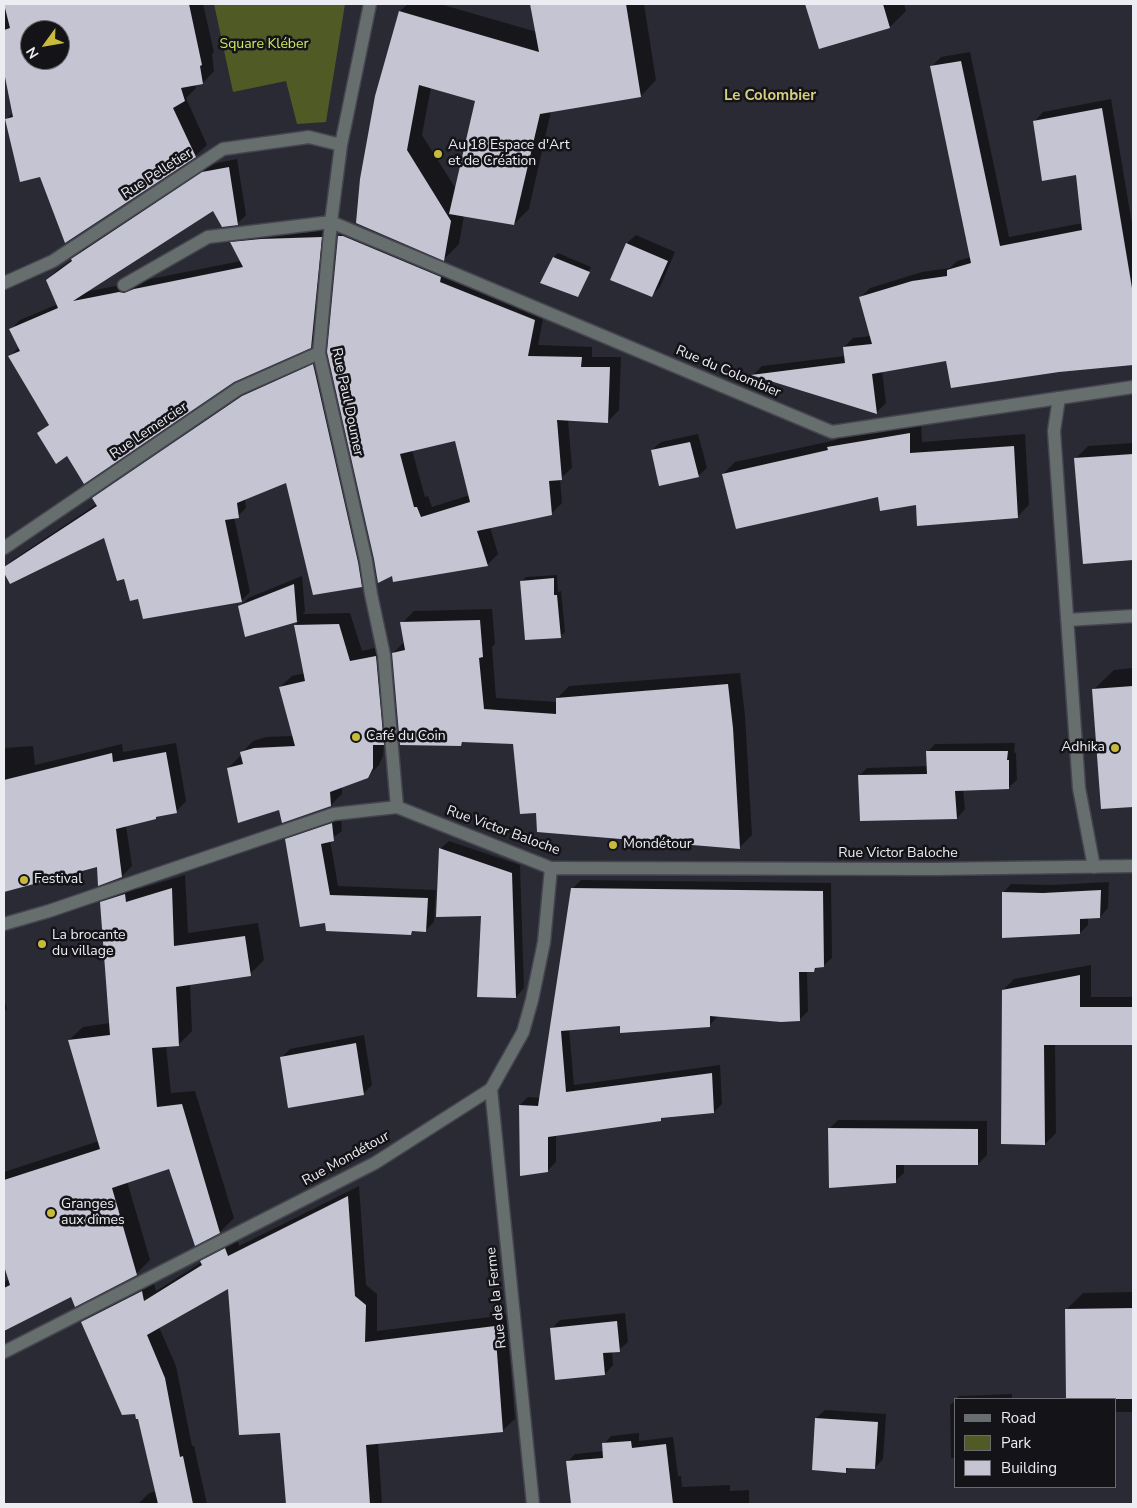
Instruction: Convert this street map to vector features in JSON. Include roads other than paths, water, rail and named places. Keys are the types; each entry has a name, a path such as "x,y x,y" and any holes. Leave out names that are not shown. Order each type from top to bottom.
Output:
{"street":[{"name":"Rue Paul Doumer","path":"370,4 341,145 331,222 319,352 366,561 384,656 397,806"},
{"name":"Rue Pelletier","path":"4,283 53,261 223,150 309,137 341,145"},
{"path":"124,285 208,237 331,222"},
{"name":"Rue du Colombier","path":"331,222 832,432 1133,387"},
{"name":"Rue Lemercier","path":"4,548 238,389 319,352"},
{"path":"1059,398 1054,431 1079,788 1094,867"},
{"path":"1068,620 1133,616"},
{"name":"Rue Victor Baloche","path":"4,924 49,911 334,814 397,806 551,868 935,869 1133,866"},
{"name":"Rue Mondétour","path":"4,1352 375,1163 491,1089 523,1032 532,1000 544,942 551,868"},
{"name":"Rue de la Ferme","path":"491,1089 533,1504"}],"place":[{"name":"Au 18 Espace d'Art et de Création","path":"438,154"},
{"name":"Café du Coin","path":"356,737"},
{"name":"Adhika","path":"1115,748"},
{"name":"Mondétour","path":"613,845"},
{"name":"Festival","path":"24,880"},
{"name":"La brocante du village","path":"42,944"},
{"name":"Granges aux dîmes","path":"51,1213"}],"district":[{"name":"Le Colombier","path":"770,96"}],"park label":[{"name":"Square Kléber","path":"264,45"}]}
